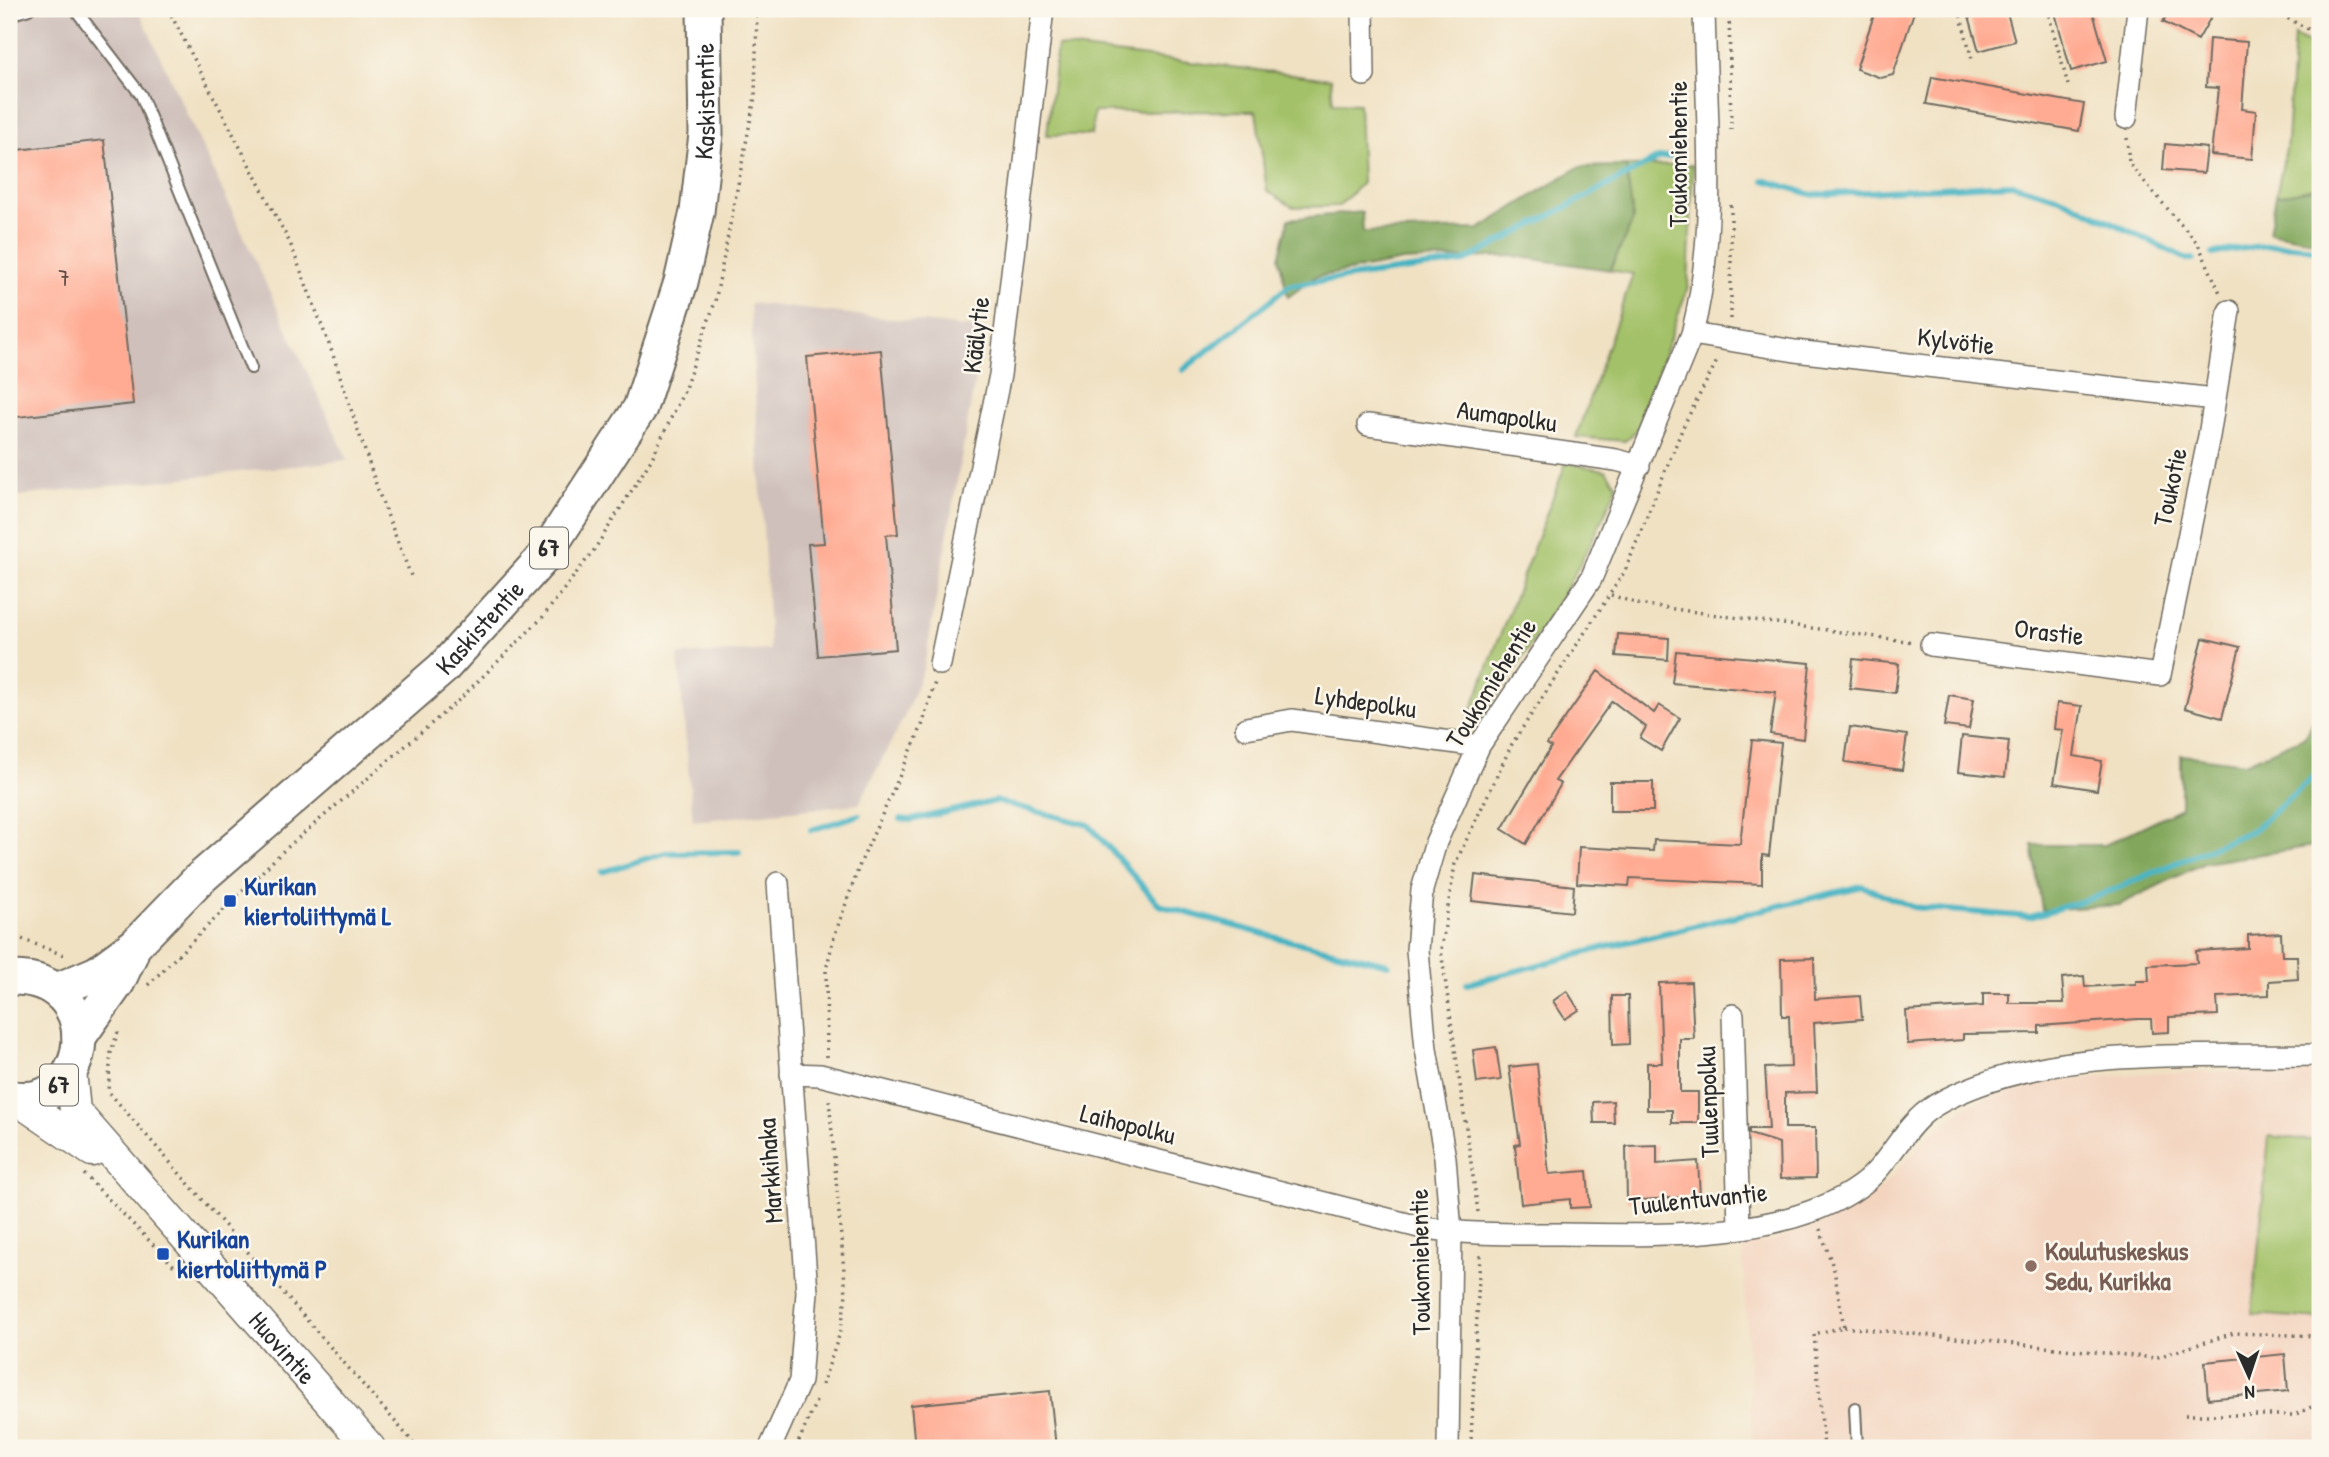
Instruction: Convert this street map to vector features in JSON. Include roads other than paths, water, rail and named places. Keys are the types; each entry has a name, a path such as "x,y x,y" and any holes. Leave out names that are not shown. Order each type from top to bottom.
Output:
{"main road":[{"name":"Kaskistentie","path":"79,1037 98,987 135,945 197,881 443,668 542,559 640,408 681,282 697,212 706,134 704,9"},
{"path":"9,978 43,981 58,990 69,1002 79,1037"},
{"name":"Kaskistentie","path":"58,990 98,987"},
{"name":"67","path":"12,1098 41,1096 53,1090 71,1072 79,1037"},
{"name":"Huovintie","path":"71,1072 75,1111 370,1448"},
{"name":"Huovintie","path":"12,1098 60,1126 137,1185"}],"street":[{"name":"Käälytie","path":"940,664 1000,375 1043,9"},
{"path":"1363,9 1364,75"},
{"name":"Toukomiehentie","path":"1448,1448 1451,1232 1445,1157 1426,1049 1418,950 1422,890 1433,854 1479,746 1591,579 1692,334 1702,294 1708,222 1704,9"},
{"path":"2126,118 2138,9"},
{"name":"Toukotie","path":"2160,675 2229,311"},
{"name":"Kylvötie","path":"1692,334 1726,341 2214,399"},
{"name":"Aumapolku","path":"1368,425 1639,466"},
{"name":"Orastie","path":"1931,645 2160,675"},
{"name":"Lyhdepolku","path":"1246,728 1292,720 1479,746"},
{"name":"Markkihaka","path":"770,1448 800,1381 807,1292 778,883"},
{"name":"Tuulenpolku","path":"1733,1015 1739,1228"},
{"name":"Tuulentuvantie","path":"1451,1232 1665,1236 1739,1228 1813,1211 1861,1186 1927,1111 1979,1085 2077,1063 2137,1058 2320,1055"},
{"name":"Laihopolku","path":"791,1074 827,1077 1405,1224 1451,1232"}],"lane":[{"path":"9,15 29,9"},
{"path":"75,9 141,95 251,368"},
{"path":"1855,1408 1857,1448"}],"waterway":[{"path":"1183,370 1290,285 1463,262 1659,158 1681,155"},
{"path":"1764,180 1813,195 2012,184 2063,199 2187,259 2193,259"},
{"path":"2213,254 2267,246 2294,246 2320,251"},
{"path":"1467,984 1606,947 1862,886 1913,907 2030,917 2101,895 2253,830 2320,771"},
{"path":"901,819 911,820 996,801 1089,825 1159,905 1278,938 1388,964"},
{"path":"811,830 859,815"},
{"path":"602,872 665,853 739,852"}],"place":[{"name":"Kurikan kiertoliittymä L","path":"230,901"},
{"name":"Kurikan kiertoliittymä P","path":"163,1254"},
{"name":"Koulutuskeskus Sedu, Kurikka","path":"2031,1266"}]}
